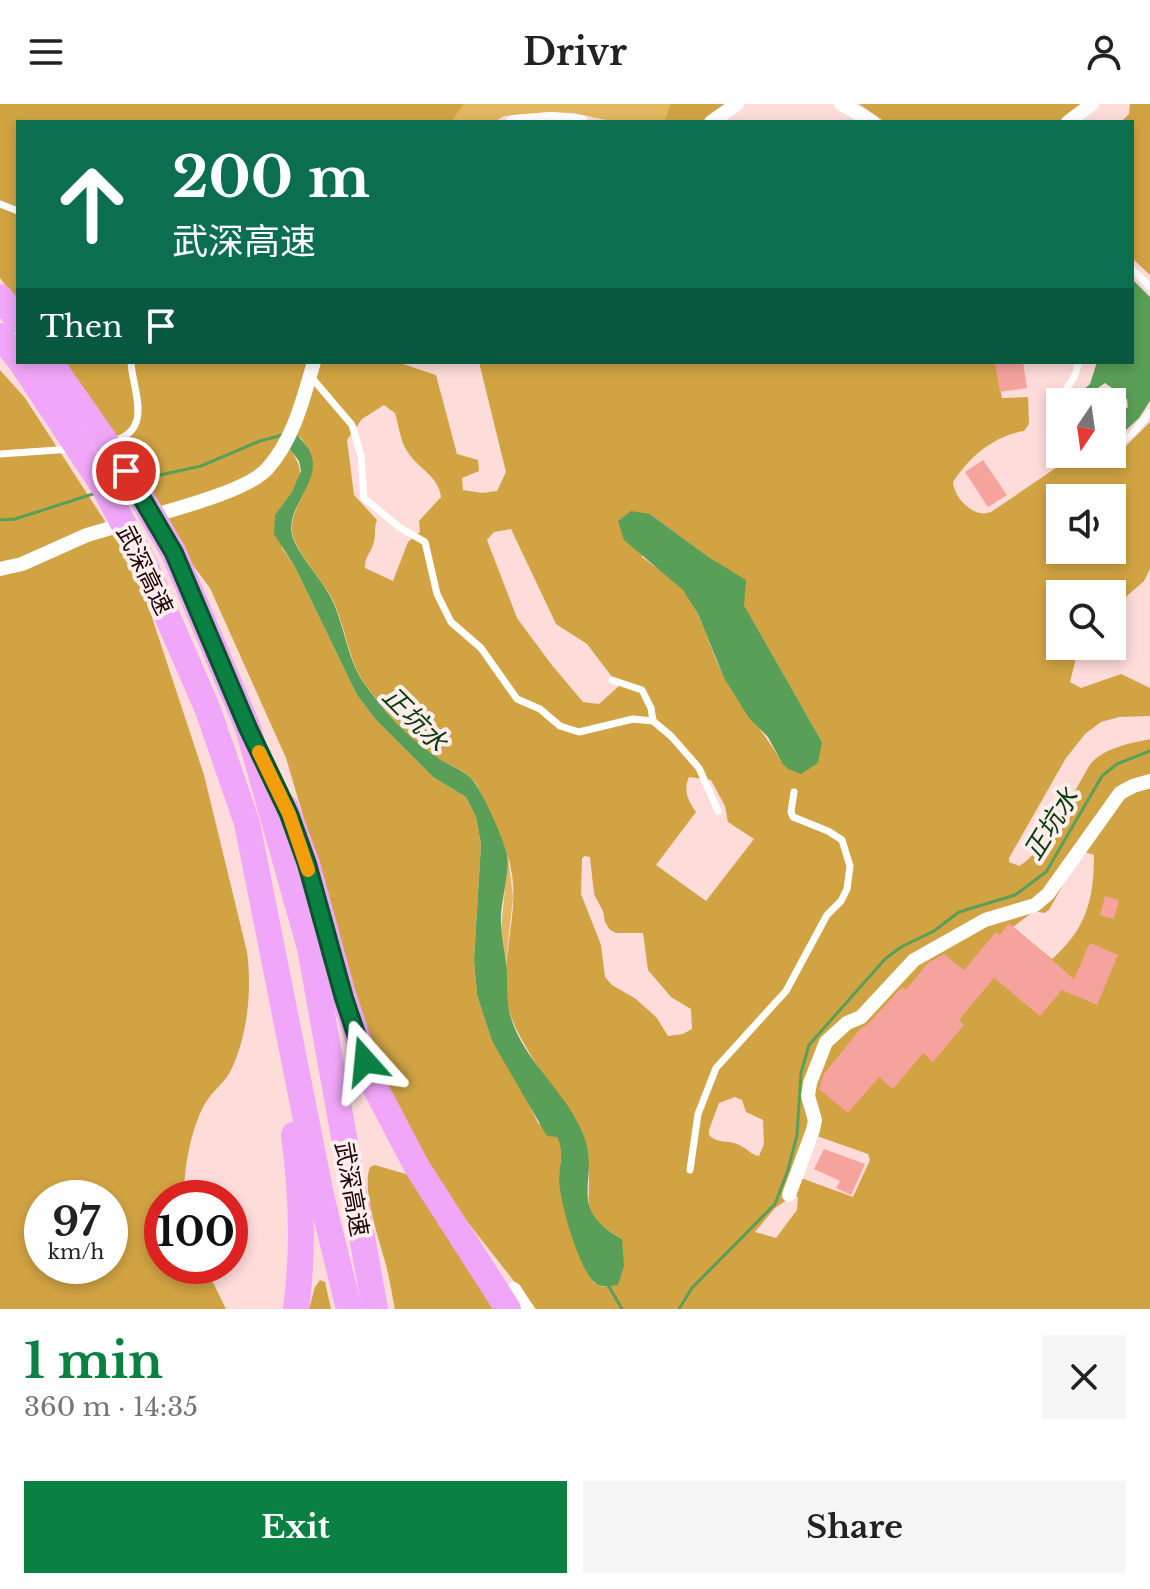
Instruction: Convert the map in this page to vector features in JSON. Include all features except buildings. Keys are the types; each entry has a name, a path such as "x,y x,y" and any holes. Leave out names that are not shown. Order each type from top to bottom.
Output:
{"highway":[{"path":"0,297 16,317"},
{"name":"武深高速","path":"0,336 16,356"},
{"name":"武深高速","path":"27,364 51,377 126,471 174,553 248,728 310,948 375,1309"},
{"name":"武深高速","path":"51,377 145,565 208,710 247,823 321,1195 349,1309"},
{"path":"248,728 289,814 307,864 344,998 375,1087 417,1167 511,1299"},
{"path":"247,823 297,1160 302,1255 296,1309"}],"street":[{"path":"714,120 737,104"},
{"path":"841,104 869,120"},
{"path":"1071,120 1092,104"},
{"path":"539,120 562,120"},
{"path":"0,569 22,564 87,535 232,489 265,472 287,439 312,369"},
{"path":"789,1195 813,1130 815,1120 808,1096 826,1042 847,1023 861,1017 914,960 985,920 1035,905 1048,894 1120,793 1150,781"},
{"path":"511,1299 527,1309"}],"lane":[{"path":"1134,271 1150,287"},
{"path":"0,454 44,453 120,440 131,429 140,406 131,364"},
{"path":"1065,388 1077,372 1078,364"},
{"path":"312,369 352,425 361,456 364,498 399,527 425,542 437,594 451,622 481,648 497,675 517,699 540,709 560,726 579,732 624,721 653,721 699,768 718,811"},
{"path":"1126,438 1150,412"},
{"path":"612,680 642,690 651,708 653,721"},
{"path":"690,1170 698,1114 716,1068 786,991 827,915 841,901 847,889 850,866 846,847 842,840 828,831 793,817 794,792"}],"shaded area":[{"path":"0,104 464,104 452,120 16,120 16,298 0,278"},
{"path":"464,104 670,104 665,120 606,120 574,113 548,112 504,116 497,120 452,120"},
{"path":"670,104 725,104 713,120 665,120"},
{"path":"859,104 1085,104 1061,120 882,120"},
{"path":"1130,104 1150,104 1150,275 1134,260 1134,120 1123,120 1129,114"},
{"path":"1134,281 1150,297 1150,401 1126,430 1126,388 1112,388 1105,383 1098,388 1085,388 1090,384 1096,364 1134,364"},
{"path":"67,364 403,364 436,375 457,454 478,460 479,471 462,478 463,490 482,493 497,491 506,472 479,364 995,364 1002,398 1028,397 1029,424 1024,431 993,442 967,464 953,482 961,500 978,513 991,512 1056,468 1126,468 1126,446 1150,422 1150,569 1144,581 1126,597 1126,580 1046,580 1046,660 1076,660 1070,682 1081,688 1121,674 1150,688 1150,716 1119,717 1101,722 1085,734 1066,758 1009,862 1019,866 1039,848 1091,763 1111,750 1150,739 1150,1309 536,1309 447,1196 385,1092 286,758 210,588 180,548","holes":["384,405 395,413 407,451 436,483 441,497 419,521 420,532 408,542 393,581 365,568 377,520 354,495 347,440 362,419","300,437 309,452 312,466 293,518 292,531 296,544 335,605 360,675 372,694 407,734 437,758 473,780 504,845 513,887 506,977 510,1013 584,1150 592,1213 597,1221 622,1239 618,1285 603,1287 594,1283 579,1255 559,1179 562,1147 557,1137 538,1123 518,1082 492,1041 477,995 474,960 481,844 476,817 466,797 433,777 376,720 357,695 295,567 282,548 280,508 296,486 300,473 289,448","650,514 710,558 744,605 822,742 782,763 727,682 698,614 685,592 642,557","511,529 556,624 587,644 619,686 599,704 583,702 517,618 487,540 494,532","689,777 711,780 725,806 728,822 754,839 706,901 656,865 696,812 686,791","1082,851 1094,855 1086,913 1073,936 1052,959 1013,927 1034,911 1044,913 1049,910","590,857 594,894 605,922 616,933 643,933 648,970 671,997 691,1009 692,1029 668,1036 657,1018 605,977 601,945 581,894 582,858","735,1097 742,1100 746,1112 763,1120 764,1144 759,1156 737,1144 709,1135 719,1103","817,1136 868,1154 870,1160 853,1197 801,1178","794,1195 798,1197 797,1210 776,1238 755,1232 775,1208"]},
{"path":"0,370 25,398 136,569 204,775 247,952 249,981 245,1026 229,1073 201,1111 192,1135 185,1180 144,1180 144,1284 214,1284 226,1309 0,1309"},
{"path":"295,434 308,449 313,462 311,476 293,515 291,529 304,559 334,604 359,674 379,703 406,732 425,749 471,778 501,837 508,860 501,920 509,1010 522,1043 566,1103 583,1134 588,1151 589,1204 604,1227 622,1239 624,1266 618,1285 600,1286 582,1263 560,1190 559,1142 557,1137 547,1136 492,1041 477,995 474,960 481,844 476,817 466,797 433,777 376,720 357,695 295,567 274,534 275,515 292,492 301,471 299,461 289,448"},
{"path":"631,511 650,514 746,580 744,605 822,742 818,763 801,774 782,763 768,737 749,718 724,678 698,614 683,590 624,540 618,521"},
{"path":"508,857 513,897 506,962 501,930"},
{"path":"375,1165 409,1175 497,1309 395,1309 368,1188 370,1167"},
{"path":"320,1280 325,1282 331,1309 309,1309 315,1287"}],"waterway":[{"name":"正坑水","path":"142,479 201,466 282,435"},
{"name":"正坑水","path":"0,520 15,519 96,493"},
{"name":"正坑水","path":"679,1309 692,1288 775,1204 797,1135 801,1073 809,1045 885,959 901,947 934,931 959,912 1015,895 1046,872 1102,776 1117,764 1150,751"},
{"name":"正坑水","path":"607,1283 622,1309"}],"slow traffic":[{"path":"259,752 289,814 308,870"}],"route":[{"path":"126,471 174,553 248,728 289,814 307,864 365,1061"}]}
